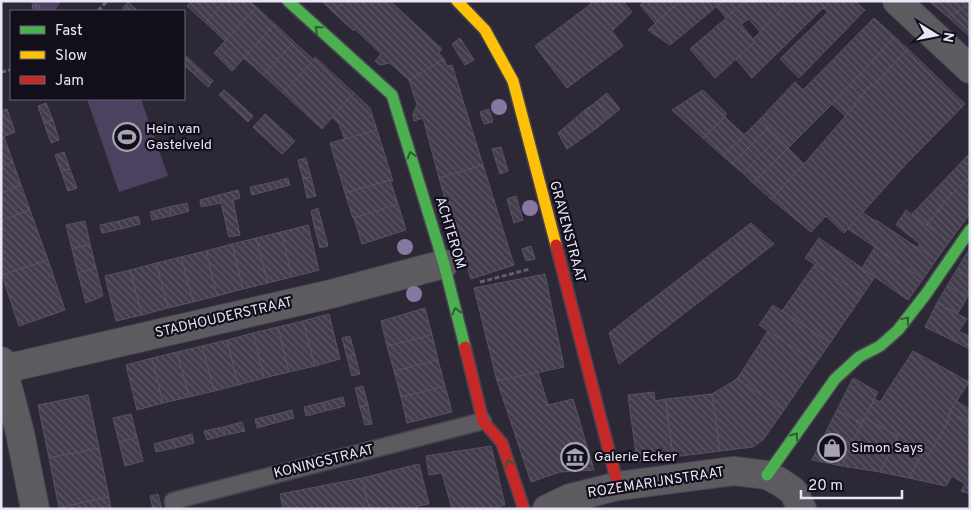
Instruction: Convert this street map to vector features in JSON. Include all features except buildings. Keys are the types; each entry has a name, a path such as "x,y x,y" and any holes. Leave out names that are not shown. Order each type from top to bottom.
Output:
{"street":[{"name":"ACHTEROM","path":"288,1 392,94 447,276 483,421 502,443 524,509"},
{"name":"GRAVENSTRAAT","path":"457,1 485,30 512,81 618,486"},
{"path":"897,1 970,69"},
{"path":"767,475 835,379 859,357 880,346 898,330 926,294 970,230"},
{"name":"STADHOUDERSTRAAT","path":"3,365 331,294 447,276"},
{"path":"3,365 20,433 35,509"},
{"name":"ROZEMARIJNSTRAAT","path":"547,509 570,498 618,486 734,471 767,475 780,482 793,491 802,509"}],"lane":[{"name":"KONINGSTRAAT","path":"174,509 173,501 483,421"}],"path":[{"path":"447,276 560,262"}],"green space":[{"path":"31,1 61,1 56,10 33,10"},
{"name":"Hein van Gastelveld","path":"87,100 141,100 168,176 119,192"}],"traffic: fast":[{"path":"288,1 392,95 444,264 465,347"},
{"path":"767,475 835,379 859,357 880,346 898,330 926,294 970,230"}],"traffic: slow":[{"path":"457,1 485,30 513,81 556,245"}],"traffic: jam":[{"path":"556,245 618,486"},
{"path":"465,347 483,421 502,443 524,509"}],"place":[{"name":"Hein van Gastelveld","path":"127,137"},
{"name":"Simon Says","path":"832,448"},
{"name":"Galerie Ecker","path":"575,457"}]}
